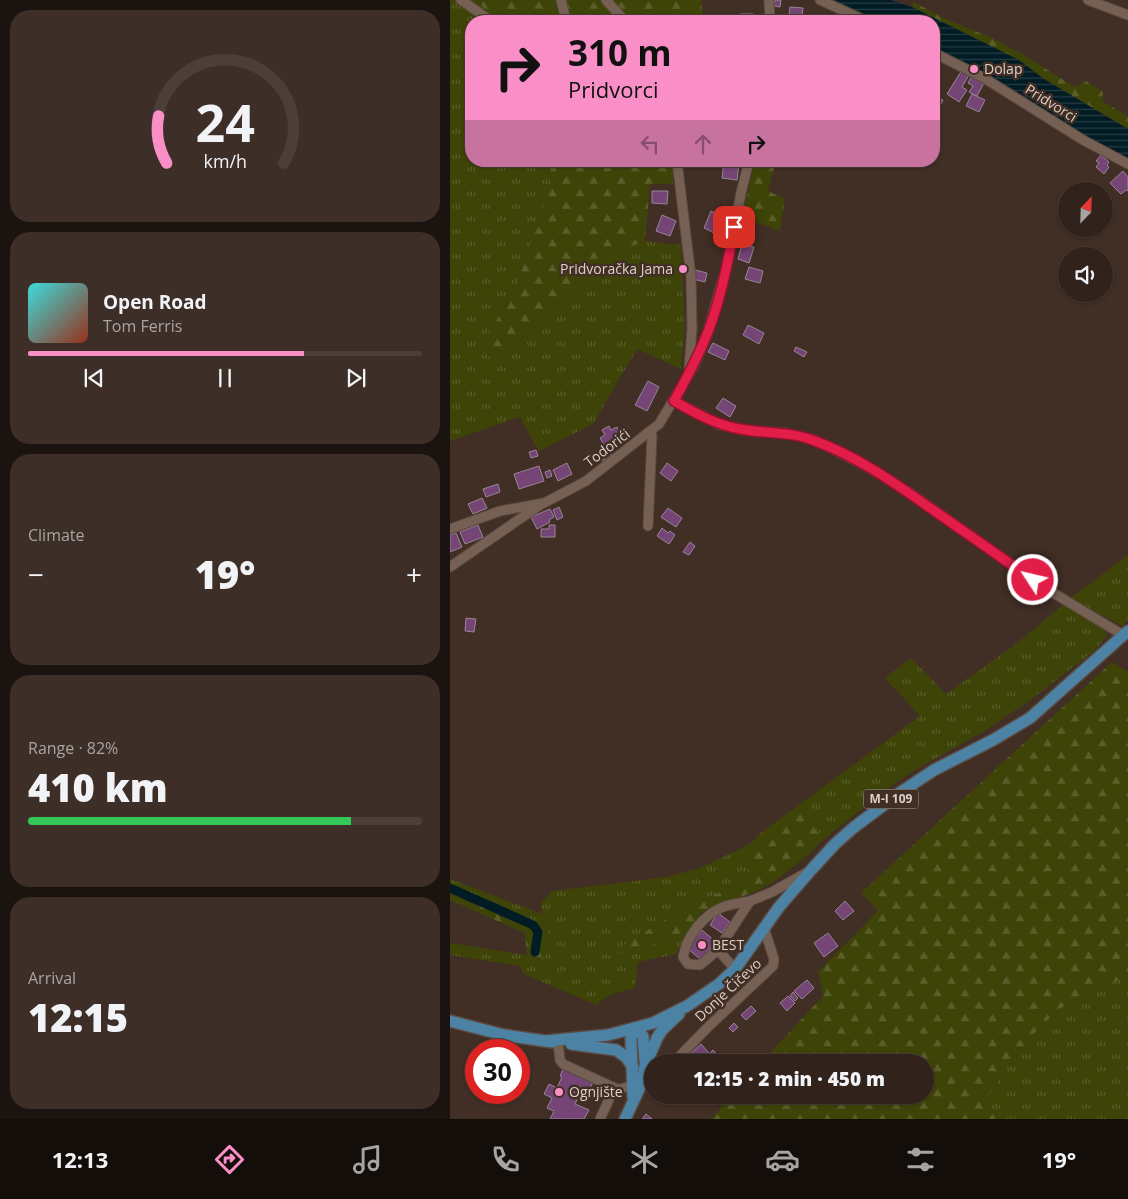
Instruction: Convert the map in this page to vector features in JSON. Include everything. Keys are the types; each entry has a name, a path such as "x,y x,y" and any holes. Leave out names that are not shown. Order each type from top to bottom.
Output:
{"main road":[{"name":"M-I 109","path":"450,1021 504,1035 545,1041 608,1035 653,1023 688,1006 719,984 735,969 764,928 812,869 853,828 934,770 986,744 1030,718 1126,633"},
{"path":"650,1054 662,1030 688,1006"},
{"path":"633,1068 631,1038 632,1032 636,1028 643,1036 644,1054"},
{"path":"545,1041 616,1050 626,1057 642,1084 625,1119"}],"street":[{"path":"461,0 482,15"},
{"path":"561,0 565,15"},
{"path":"606,0 620,15"},
{"path":"769,0 770,15"},
{"path":"820,0 853,15"},
{"path":"1088,0 1128,15"},
{"name":"Pridvorci","path":"940,56 984,78 1083,140 1128,164"},
{"path":"678,167 690,277 692,329 689,374"},
{"path":"748,167 728,261 706,338 674,401 720,425 742,430 786,433 814,440 864,464 910,493 1050,591 1126,633"},
{"name":"Todorići","path":"450,567 544,503 586,481 651,432 659,424 674,401"},
{"path":"648,526 651,432"},
{"name":"Todorići","path":"450,529 500,511 544,503"},
{"path":"750,900 718,950 700,965 688,964 683,957 690,938 711,914 724,906 750,900 772,892 812,869"},
{"name":"Donje Čičevo","path":"682,1054 774,966 774,958 764,928"},
{"path":"718,950 735,969"},
{"path":"558,1042 560,1060 563,1064 617,1089"},
{"path":"600,1119 611,1094 617,1089 642,1084"}],"green space":[{"path":"450,0 472,0 496,15 465,15 465,167 551,167 550,188 516,287 479,350 498,361 597,268 618,252 645,241 681,245 685,331 681,369 637,349 593,424 539,451 520,417 450,441"},
{"path":"472,0 701,0 702,15 496,15"},
{"path":"913,2 938,15 928,15 912,7"},
{"path":"940,16 990,37 1022,54 1073,86 1079,86 1084,80 1103,92 1102,101 1128,116 1128,129 1044,79 1019,60 940,21"},
{"path":"551,167 673,167 673,184 650,184 645,241 618,252 597,268 497,361 479,350 516,287 550,188"},
{"path":"754,167 774,167 768,191 785,199 780,231 742,217"},
{"path":"1128,555 1128,620 1122,626 1071,598"},
{"path":"1063,605 1106,631 1107,636 1094,651 1029,701 983,732 892,785 824,839 796,807 920,716 885,678 911,658 946,694 1012,647"},
{"path":"1112,662 1128,672 1128,976 1059,1009 1039,1028 1006,1069 984,1103 1002,1119 711,1119 725,1104 934,1104 934,1054 769,1054 823,996 818,972 878,911 861,893"},
{"path":"796,807 824,839 808,855 775,881 759,890 702,912 687,934 664,938 638,954 619,953 619,948 663,921 738,884 747,871 750,844 761,833"},
{"path":"750,844 747,871 738,884 678,913 620,948 619,953 638,954 664,938 687,934 676,954 638,962 635,988 609,996 597,1005 524,974 520,966 450,955 450,943 545,958 548,928 545,925 526,926 450,892 450,879 542,914 541,903 552,891 667,877 700,868"},
{"path":"450,892 526,926 545,925 548,928 545,958 527,955 525,933 450,900"},
{"path":"1128,976 1128,1119 1002,1119 984,1103 1006,1069 1039,1028 1059,1009"}],"water":[{"path":"834,0 891,0 928,15 867,15"},
{"path":"940,21 1019,60 1044,79 1128,129 1128,158 1088,140 1049,114 940,50"}],"building":[{"path":"775,0 781,0 780,7 774,6"},
{"path":"790,7 803,8 802,15 789,15"},
{"path":"962,70 969,75 962,87 967,90 959,102 947,94"},
{"path":"972,76 984,83 977,96 969,92 973,86 968,83"},
{"path":"972,94 985,100 979,112 966,106"},
{"path":"1101,155 1109,162 1107,165 1109,167 1104,174 1096,167 1099,163 1096,161"},
{"path":"723,167 739,167 737,180 722,178"},
{"path":"1123,171 1128,177 1128,191 1126,190 1121,194 1111,182"},
{"path":"652,191 668,191 667,204 652,203"},
{"path":"711,211 722,217 714,233 704,228"},
{"path":"662,215 676,221 670,236 656,231"},
{"path":"742,244 754,247 749,263 738,259"},
{"path":"749,267 763,271 760,283 745,279"},
{"path":"695,270 707,273 705,282 693,279"},
{"path":"748,325 764,333 759,344 743,335"},
{"path":"713,343 729,351 725,360 708,352"},
{"path":"796,347 807,352 804,357 794,351"},
{"path":"648,381 659,387 647,411 635,405"},
{"path":"723,398 736,406 730,417 716,408"},
{"path":"609,426 611,430 617,427 622,437 605,447 600,438 605,435 602,430"},
{"path":"608,447 612,456 597,463 593,455"},
{"path":"536,450 538,456 531,458 529,452"},
{"path":"567,463 572,474 558,481 553,470"},
{"path":"667,463 678,471 671,481 660,473"},
{"path":"539,466 544,481 519,489 514,474"},
{"path":"550,470 552,476 547,478 545,472"},
{"path":"498,484 500,492 486,497 483,489"},
{"path":"482,498 487,508 473,514 468,504"},
{"path":"559,507 563,517 557,520 553,510"},
{"path":"668,508 682,518 676,527 661,517"},
{"path":"550,509 554,517 549,520 550,522 537,529 531,517"},
{"path":"478,525 483,537 465,544 460,532"},
{"path":"549,525 555,525 555,537 541,537 541,529 549,529"},
{"path":"662,528 668,533 670,531 675,535 669,544 657,536"},
{"path":"456,533 462,547 450,552 450,535"},
{"path":"690,542 695,546 689,555 683,552"},
{"path":"466,618 476,619 474,632 465,631"},
{"path":"845,901 854,911 843,920 835,911"},
{"path":"718,913 730,922 722,933 710,925"},
{"name":"BEST","path":"702,930 716,942 701,960 687,948"},
{"path":"828,933 838,946 824,957 814,943"},
{"path":"807,980 814,988 802,999 794,991"},
{"path":"793,992 798,998 795,1001 790,996"},
{"path":"788,996 795,1003 787,1011 780,1003"},
{"path":"751,1006 756,1011 746,1020 741,1015"},
{"path":"734,1023 738,1027 733,1032 729,1028"},
{"path":"701,1044 709,1053 708,1054 690,1054"},
{"name":"Ognjište","path":"563,1069 593,1082 586,1097 568,1090 579,1095 575,1104 589,1110 584,1119 550,1119 554,1111 547,1108 552,1098 544,1094 549,1084 557,1088"},
{"path":"646,1114 652,1119 642,1119"}],"waterway":[{"path":"450,888 533,925 538,932 535,952"}],"place":[{"name":"Dolap","path":"974,69"},
{"name":"Pridvoračka Jama","path":"683,269"},
{"name":"BEST","path":"702,945"},
{"name":"Ognjište","path":"559,1092"}],"route":[{"path":"734,227 728,261 706,338 694,366 674,401 720,425 742,430 786,433 814,440 840,452 864,464 910,493 1033,580"}]}
